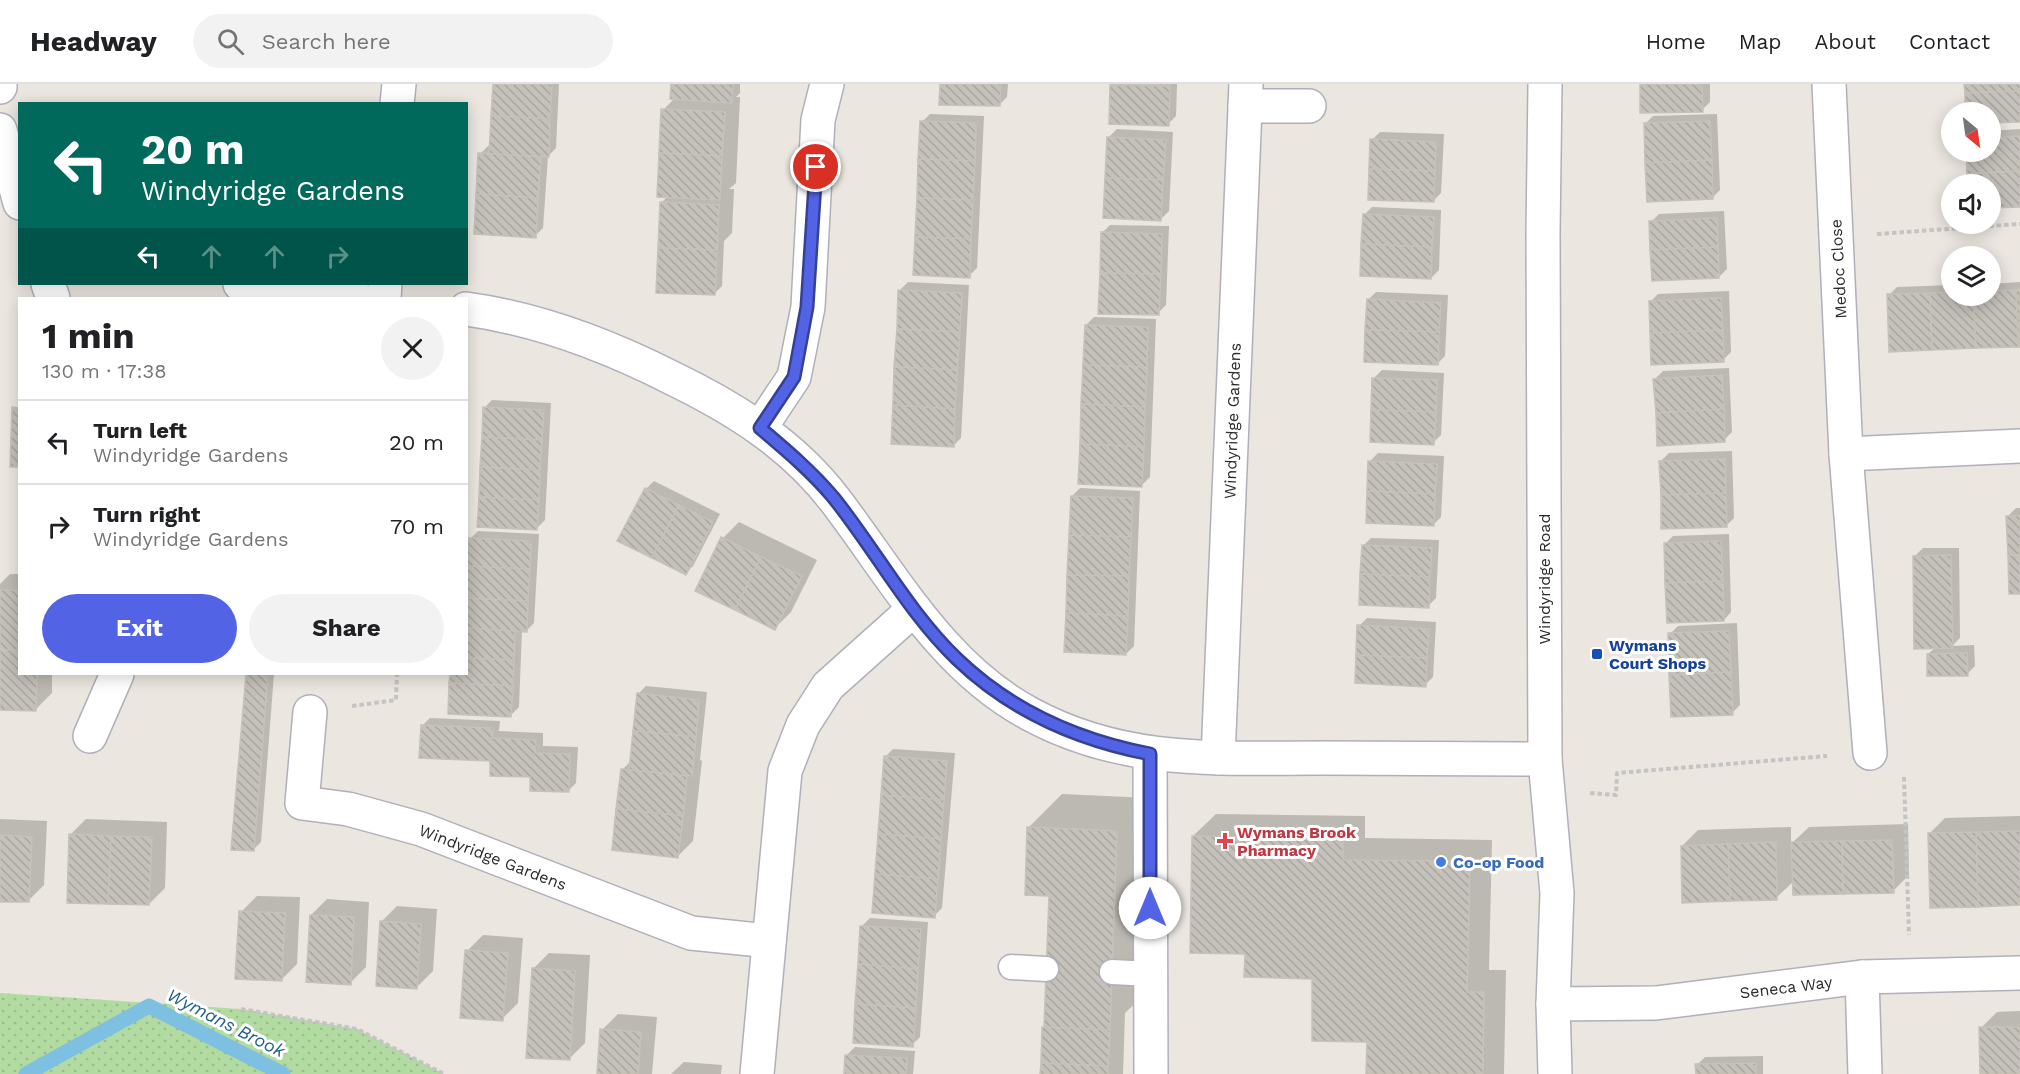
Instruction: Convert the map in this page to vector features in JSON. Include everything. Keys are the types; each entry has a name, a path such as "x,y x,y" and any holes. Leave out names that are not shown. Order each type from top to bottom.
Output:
{"street":[{"path":"398,102 399,84"},
{"path":"760,428 794,377 807,307 818,120 828,84"},
{"name":"Windyridge Road","path":"1545,84 1543,257 1547,774 1557,893 1553,1004 1555,1074"},
{"name":"Medoc Close","path":"1829,84 1846,453 1870,753"},
{"path":"1246,95 1309,106"},
{"name":"Windyridge Gardens","path":"1218,758 1246,95"},
{"path":"0,130 18,196"},
{"path":"245,285 278,291 346,297"},
{"path":"468,309 528,321 579,336 630,357 721,402 760,428 799,461 833,498 914,609 956,658 990,688 1029,714 1075,735 1150,754 1547,774"},
{"path":"1846,453 2020,446"},
{"path":"757,1074 785,771 793,747 814,705 828,686 914,609"},
{"path":"90,736 117,675"},
{"name":"Windyridge Gardens","path":"310,712 302,803 348,809 421,829 691,933 769,941"},
{"path":"1150,754 1151,1074"},
{"name":"Seneca Way","path":"1553,1004 1656,1003 1862,977 2020,973"},
{"path":"1862,977 1865,1074"}],"lane":[{"path":"1011,967 1046,969"},
{"path":"1112,972 1151,974"}],"path":[{"path":"1836,237 2020,224"},
{"path":"310,712 396,700 398,675"},
{"path":"1547,774 1616,795 1617,773 1870,753 1904,770 1910,975"},
{"path":"241,1009 357,1029 444,1074"}],"green space":[{"path":"0,993 241,1009 357,1029 444,1074 0,1074"}],"building":[{"path":"493,84 552,84 550,119 491,116"},
{"path":"671,84 733,84 732,103 670,99"},
{"path":"940,84 1001,84 1000,106 939,105"},
{"path":"1110,84 1170,84 1170,86"},
{"path":"1640,84 1702,84 1703,112 1640,113"},
{"path":"1964,84 2020,84 2020,91 1965,93"},
{"path":"1110,85 1170,86 1169,126 1109,124"},
{"path":"2020,91 2020,122 2001,123 2001,102 1965,102 1965,93"},
{"path":"661,109 725,112 722,156 659,153"},
{"path":"491,116 550,119 549,157 489,154"},
{"path":"920,121 976,123 975,161 918,159"},
{"path":"1710,121 1712,160 1645,163 1644,123"},
{"path":"2020,136 2020,171 1967,174 1966,162 2001,162 2001,137"},
{"path":"1107,137 1166,140 1163,180 1105,178"},
{"path":"1370,139 1436,142 1435,171 1369,169"},
{"path":"478,153 541,157 538,198 476,194"},
{"path":"659,153 722,156 720,200 657,197"},
{"path":"918,159 975,161 973,200 917,198"},
{"path":"1712,160 1713,199 1647,202 1645,163"},
{"path":"1369,169 1435,171 1434,202 1368,200"},
{"path":"2020,171 2020,207 2001,208 2001,174 1967,174"},
{"path":"1105,178 1163,180 1161,221 1103,218"},
{"path":"476,194 538,198 536,238 474,234"},
{"path":"917,198 973,200 971,239 915,237"},
{"path":"660,202 719,205 717,250 658,248"},
{"path":"1363,214 1434,217 1432,247 1361,244"},
{"path":"1717,218 1718,247 1650,250 1649,221"},
{"path":"1101,232 1162,234 1161,274 1100,273"},
{"path":"915,237 971,239 970,278 913,275"},
{"path":"1361,244 1432,247 1431,279 1360,276"},
{"path":"1718,247 1719,278 1652,281 1650,250"},
{"path":"658,248 717,250 715,295 656,293"},
{"path":"1100,273 1161,274 1159,315 1098,314"},
{"path":"2020,289 2020,347 2018,347 2016,290"},
{"path":"898,290 962,293 960,332 897,329"},
{"path":"2016,290 2018,347 1976,348 1974,306 2001,306 2001,291"},
{"path":"1941,292 1941,306 1974,306 1976,348 1932,350 1930,293"},
{"path":"1930,293 1932,350 1889,352 1887,294"},
{"path":"1721,298 1723,330 1650,333 1649,301"},
{"path":"1367,299 1441,303 1439,332 1365,330"},
{"path":"1085,325 1148,327 1147,367 1083,365"},
{"path":"897,329 960,332 957,370 894,367"},
{"path":"1365,330 1439,332 1438,365 1364,362"},
{"path":"1723,330 1724,362 1651,365 1650,333"},
{"path":"1083,365 1147,367 1145,407 1081,404"},
{"path":"894,367 957,370 955,409 893,405"},
{"path":"1722,375 1724,409 1656,413 1653,379"},
{"path":"1372,378 1437,380 1436,412 1371,410"},
{"path":"1081,404 1145,407 1144,447 1080,444"},
{"path":"893,405 955,409 954,447 891,444"},
{"path":"12,407 18,408 18,467 10,467"},
{"path":"483,407 544,410 542,440 482,437"},
{"path":"1724,409 1725,442 1657,446 1656,413"},
{"path":"1371,410 1436,412 1434,445 1370,442"},
{"path":"482,437 542,440 540,470 480,467"},
{"path":"1080,444 1144,447 1142,487 1078,484"},
{"path":"1725,459 1726,493 1661,495 1659,461"},
{"path":"1368,461 1437,464 1435,494 1367,491"},
{"path":"480,467 540,470 539,500 479,497"},
{"path":"645,488 679,505 652,558 617,541"},
{"path":"1367,491 1435,494 1434,526 1366,523"},
{"path":"1726,493 1727,527 1661,529 1661,495"},
{"path":"1071,496 1133,498 1131,537 1069,535"},
{"path":"479,497 539,500 537,530 477,527"},
{"path":"679,505 713,522 686,575 652,558"},
{"path":"2006,516 2020,516 2020,555 2008,555"},
{"path":"1069,535 1131,537 1129,576 1067,575"},
{"path":"721,537 761,557 735,610 695,591"},
{"path":"468,538 531,541 530,569 468,566"},
{"path":"1721,541 1723,581 1665,583 1664,543"},
{"path":"1362,545 1432,548 1430,577 1360,574"},
{"path":"1951,555 1953,648 1914,649 1913,556"},
{"path":"2008,555 2020,555 2020,594 2009,594"},
{"path":"761,557 802,576 775,630 735,610"},
{"path":"468,566 530,569 528,601 468,598"},
{"path":"1360,574 1430,577 1429,608 1359,605"},
{"path":"1067,575 1129,576 1128,616 1066,613"},
{"path":"1723,581 1724,621 1667,623 1665,583"},
{"path":"0,590 18,590 18,650 0,650"},
{"path":"468,598 528,601 527,632 468,628"},
{"path":"1066,613 1128,616 1126,655 1064,652"},
{"path":"1357,625 1429,629 1427,658 1356,655"},
{"path":"468,628 515,631 514,660 468,658"},
{"path":"1729,631 1731,672 1669,675 1668,633"},
{"path":"0,650 18,650 18,675 37,675 36,711 0,710"},
{"path":"1967,653 1968,676 1927,676 1927,654"},
{"path":"1356,655 1427,658 1426,687 1355,683"},
{"path":"468,658 514,660 513,686 449,683 450,675 468,675"},
{"path":"1731,672 1733,715 1671,717 1669,675"},
{"path":"246,675 268,675 254,851 231,850"},
{"path":"449,683 513,686 511,717 448,714"},
{"path":"637,693 699,700 696,737 633,731"},
{"path":"421,725 493,728 492,738 536,740 535,753 570,754 569,792 530,791 530,777 490,776 490,761 419,758"},
{"path":"633,731 696,737 692,776 629,770"},
{"path":"884,756 947,761 944,800 881,795"},
{"path":"621,769 687,776 683,816 616,809"},
{"path":"881,795 944,800 941,839 878,834"},
{"path":"616,809 683,816 678,858 612,850"},
{"path":"1027,827 1117,831 1110,1030 1044,1027 1049,896 1025,895"},
{"path":"2020,831 2020,905 1978,907 1976,832"},
{"path":"1976,832 1978,907 1930,908 1928,833"},
{"path":"69,834 111,836 108,904 67,903"},
{"path":"878,834 941,839 938,879 875,874"},
{"path":"0,835 32,837 29,902 0,902"},
{"path":"111,836 152,837 149,905 108,904"},
{"path":"1192,836 1343,838 1343,860 1470,861 1467,992 1484,992 1483,1074 1366,1074 1367,1042 1312,1041 1312,979 1244,977 1245,954 1190,953"},
{"path":"1892,840 1894,893 1843,894 1842,841"},
{"path":"1842,841 1843,894 1793,895 1791,842"},
{"path":"1776,842 1777,900 1730,901 1728,844"},
{"path":"1728,844 1730,901 1682,903 1681,846"},
{"path":"875,874 938,879 935,918 872,913"},
{"path":"239,911 285,913 282,981 235,979"},
{"path":"310,915 354,917 351,985 306,982"},
{"path":"380,921 421,924 417,989 376,986"},
{"path":"860,926 921,929 918,969 858,964"},
{"path":"465,950 508,953 503,1021 460,1018"},
{"path":"858,964 918,969 916,1008 855,1004"},
{"path":"532,968 575,971 570,1060 526,1058"},
{"path":"855,1004 916,1008 913,1047 853,1043"},
{"path":"1042,1027 1110,1030 1108,1066 1041,1063"},
{"path":"1979,1027 2020,1027 2020,1074 1980,1074"},
{"path":"600,1029 641,1032 638,1074 597,1074"},
{"path":"845,1055 907,1058 906,1074 844,1074"},
{"path":"1041,1063 1108,1066 1108,1074 1040,1074"},
{"path":"1756,1063 1756,1074 1696,1074 1695,1064"}],"waterway":[{"name":"Wymans Brook","path":"26,1074 149,1006 283,1074"}],"place":[{"name":"Wymans Court Shops","path":"1597,654"},
{"name":"Wymans Brook Pharmacy","path":"1225,841"},
{"name":"Co-op Food","path":"1441,862"}],"route":[{"path":"816,167 807,307 794,377 760,428 799,461 833,498 914,609 956,658 990,688 1029,714 1075,735 1150,754 1150,908"}]}
